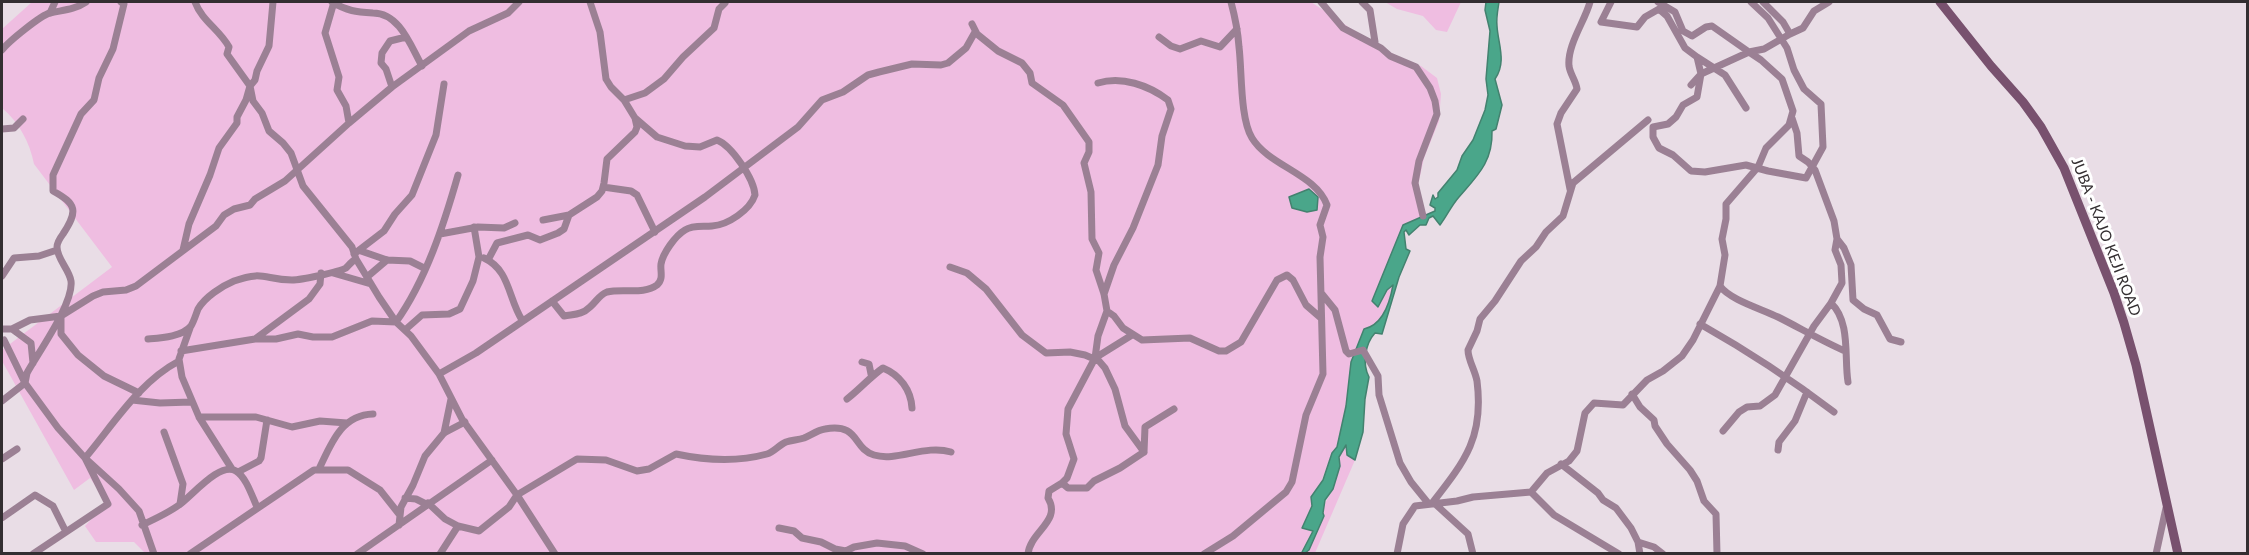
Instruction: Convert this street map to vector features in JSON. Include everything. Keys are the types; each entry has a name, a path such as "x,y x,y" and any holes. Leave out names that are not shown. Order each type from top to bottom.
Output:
{"main road":[{"name":"JUBA - KAJO KEJI ROAD","path":"1940,2 2023,102 2041,127 2064,168 2124,323 2178,554"}],"street":[{"path":"50,13 55,2"},
{"path":"2,50 7,43 50,13 66,11 86,2"},
{"path":"2,401 25,382 27,373 61,316 70,295 71,284 67,268 57,250 57,244 70,224 73,210 69,200 53,191 53,175 81,114 94,100 99,78 113,49 122,19 124,4 121,2"},
{"path":"195,2 202,17 225,40 229,47 227,54 250,86 253,101 262,113 266,127 291,153 303,186 352,247 369,280 396,322 405,330 439,375 465,422 517,495 555,554"},
{"path":"183,250 189,224 210,175 216,153 237,123 237,117 271,40 273,2"},
{"path":"349,123 346,106 337,90 339,77 325,33 333,2 357,13 375,12 391,18 400,27 423,66"},
{"path":"2,329 12,329 30,320 61,316 102,292 126,290 136,286 216,226 224,215 234,209 250,205 255,199 285,181 392,87 469,31 508,13 519,2"},
{"path":"552,301 564,316 576,315 589,308 606,292 649,289 656,286 661,281 661,264 666,253 682,231 688,228 726,223 742,212 754,199 754,188 744,168 724,143 717,140 700,147 685,146 657,137 635,118 624,100 606,79 600,32 590,2"},
{"path":"1204,554 1233,536 1286,492 1292,482 1306,415 1323,374 1320,257 1323,237 1320,225 1326,211 1326,201 1317,188 1266,154 1250,135 1243,100 1237,29 1231,2"},
{"path":"1321,2 1343,28 1382,48 1390,56 1416,67 1430,88 1437,114 1419,161 1415,183 1423,216"},
{"path":"1362,2 1370,10 1375,42"},
{"path":"1570,189 1557,124 1561,113 1577,89 1569,61 1590,2"},
{"path":"1611,2 1601,22 1636,27 1645,17 1659,9 1667,16 1685,48 1725,75 1746,108"},
{"path":"1396,554 1403,524 1415,506 1531,492 1547,473 1569,461 1577,451 1582,424 1594,402 1623,405 1647,380 1664,371 1682,356 1693,340 1720,286 1725,255 1722,239 1726,204 1758,167 1766,148 1789,124 1793,111 1782,79 1761,60 1712,26 1692,36 1683,31 1675,12 1658,2"},
{"path":"1697,57 1701,74 1697,97 1683,105 1676,117 1668,124 1653,127 1653,137 1659,148 1673,155 1690,171 1705,172 1746,165 1806,178 1824,147 1821,104 1804,89 1794,70 1787,48 1768,18 1751,2"},
{"path":"1763,2 1783,22 1790,34"},
{"path":"1690,84 1701,74 1749,52 1764,50 1803,28 1814,11 1829,2"},
{"path":"624,100 645,93 663,79 714,28 719,9 725,3"},
{"path":"439,375 476,353 655,232 798,127 822,100 843,92 873,73 912,64 941,65 948,63 966,48 973,28 998,51 1022,63 1030,73 1032,83 1063,105 1089,142 1089,152 1084,163 1091,192 1092,239 1100,253 1096,270 1107,311 1098,336 1095,358 1068,409 1066,434 1074,459 1062,483 1049,491 1048,498 1053,506 1052,513 1032,541 1028,554"},
{"path":"1159,37 1171,46 1180,49 1201,41 1220,47 1237,29"},
{"path":"392,87 381,58 390,41 406,37"},
{"path":"1098,82 1121,79 1136,84 1168,100 1171,109 1162,136 1158,165 1114,265 1104,294"},
{"path":"333,273 346,267 384,231 412,195 436,135 444,84"},
{"path":"543,220 569,215 597,197 603,188 607,159 635,132 637,127 635,118"},
{"path":"1723,431 1747,406 1760,406 1775,395 1842,283 1841,265 1835,250 1837,239 1834,221 1815,170 1799,156 1797,133 1792,118"},
{"path":"2,129 11,129 17,126 22,119"},
{"path":"1431,503 1454,476 1475,437 1478,417 1477,381 1468,350 1480,319 1495,301 1521,261 1536,247 1548,230 1562,218 1570,189 1574,183 1648,120"},
{"path":"396,322 408,305 440,234 458,175"},
{"path":"603,188 631,191 638,195 655,232"},
{"path":"488,260 497,243 528,236 540,240 558,233 564,229 569,215"},
{"path":"440,234 474,227 504,228 515,223"},
{"path":"405,330 422,315 449,315 460,309 473,281 479,257 474,227"},
{"path":"1837,239 1844,248 1851,265 1853,300 1864,309 1877,315 1890,339 1901,342"},
{"path":"2,276 14,258 39,256 57,250"},
{"path":"357,255 410,261 424,268"},
{"path":"479,257 488,260 500,269 522,320"},
{"path":"369,280 387,260"},
{"path":"950,267 967,273 986,290 1022,335 1046,353 1070,352 1095,358 1105,368 1115,388 1125,426 1144,452"},
{"path":"257,507 191,402 179,361 190,327 204,301 227,284 258,274 294,280 321,273 333,273 369,280"},
{"path":"255,339 309,299 320,284 321,273"},
{"path":"1107,311 1123,328 1142,340 1190,338 1219,351 1232,349 1241,342 1277,280 1287,274 1293,280 1306,305 1321,318"},
{"path":"1720,286 1729,294 1845,351"},
{"path":"1321,294 1335,310 1347,353 1363,350 1376,373 1378,395 1400,463 1411,482 1431,503 1468,534 1473,554"},
{"path":"1831,303 1836,308 1844,326 1848,382"},
{"path":"61,316 61,334 78,355 104,375 139,393"},
{"path":"181,351 298,334 332,337 372,321 396,322"},
{"path":"1700,324 1741,348 1834,412"},
{"path":"148,339 172,335 190,327"},
{"path":"12,329 31,343 33,363"},
{"path":"1095,358 1132,335"},
{"path":"2,339 25,382 58,429 139,511 154,554"},
{"path":"85,458 132,400 159,373 179,361"},
{"path":"862,362 869,364 872,374"},
{"path":"847,399 872,374 883,368 903,383 911,396 912,408"},
{"path":"1778,450 1779,442 1795,421 1807,392"},
{"path":"1632,394 1690,470 1702,492 1704,501 1716,514 1717,554"},
{"path":"444,433 451,399"},
{"path":"132,400 160,403 191,402"},
{"path":"1144,452 1145,427 1173,409"},
{"path":"319,469 333,442 347,423 357,416 373,414"},
{"path":"199,417 256,417 292,427 320,421 347,423"},
{"path":"142,525 180,504 219,472 227,469 235,471 259,461 267,420"},
{"path":"399,525 399,514 405,498 425,456 444,433 465,422"},
{"path":"405,498 427,503 445,519 458,526 479,531 509,507 517,495 577,459 606,460 637,471 650,469 676,454 702,459 768,454 785,442 823,429 846,430 854,435 864,450 873,455 929,450 951,452"},
{"path":"164,432 183,484 180,504"},
{"path":"2,459 17,449"},
{"path":"1062,483 1068,488 1088,488 1104,475 1120,468 1144,452"},
{"path":"33,554 108,504 85,458"},
{"path":"358,553 492,460"},
{"path":"1561,464 1598,493 1603,500 1616,508 1631,528 1638,542 1640,554"},
{"path":"190,554 310,471 319,469 348,471 380,490 399,514"},
{"path":"1531,492 1554,515 1618,554"},
{"path":"2,518 35,495 53,506 66,532"},
{"path":"2156,554 2167,502"},
{"path":"440,554 458,526"},
{"path":"779,528 794,531 802,538 846,551 854,547 877,543 905,546 923,554"},
{"path":"1638,542 1654,547 1663,554"}],"shaded area":[{"path":"32,2 1311,2 1359,34 1405,61 1421,66 1437,78 1441,94 1439,121 1424,158 1417,190 1424,214 1435,211 1403,225 1373,301 1378,307 1387,290 1394,284 1385,312 1376,323 1364,330 1351,362 1346,406 1337,447 1332,453 1302,528 1313,530 1300,554 146,554 134,542 96,542 85,526 107,503 90,478 74,490 2,361 2,350 112,267 34,164 23,133 2,108 2,29"},
{"path":"1385,2 1461,2 1447,32 1436,30 1423,16 1397,9"},
{"path":"1486,2 1499,2 1497,23 1501,66 1495,79 1502,105 1496,129 1492,131 1492,142 1487,160 1440,225 1433,216 1429,218 1426,225 1420,225 1409,235 1406,230 1404,232 1406,249 1410,251 1399,277 1382,334 1375,333 1367,348 1365,360 1369,377 1363,432 1355,460 1347,455 1346,445 1339,457 1340,466 1333,489 1325,500 1324,516 1309,550 1301,554 1313,531 1302,528 1312,506 1311,497 1323,480 1332,453 1337,447 1346,406 1351,362 1364,329 1371,327 1381,318 1390,298 1393,285 1387,290 1378,307 1372,301 1403,225 1435,211 1435,208 1430,205 1433,195 1435,199 1438,197 1438,193 1457,170 1462,156 1473,140 1485,110 1488,95 1486,79 1490,31 1485,10"},
{"path":"1309,189 1318,197 1317,210 1307,212 1292,208 1289,197"},
{"path":"1346,444 1347,455 1355,460 1315,553 1305,554 1324,516 1324,507 1333,489 1341,453"}]}
